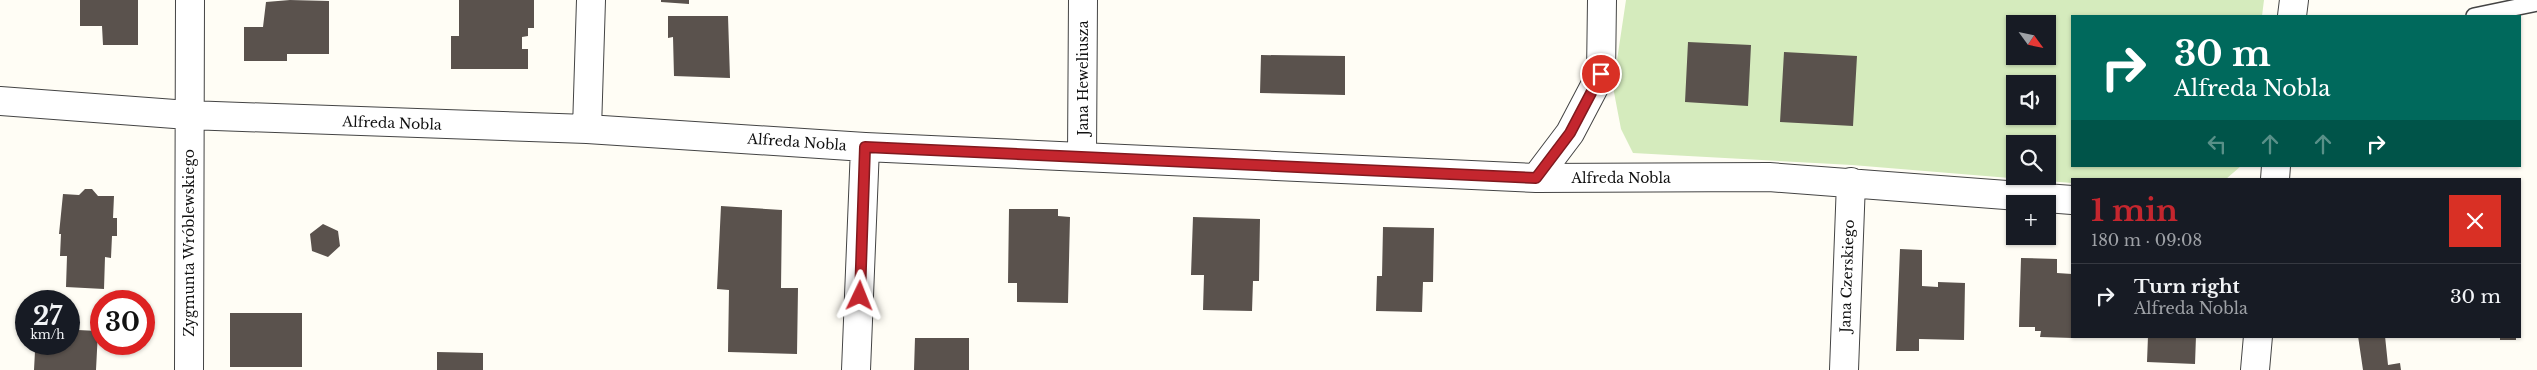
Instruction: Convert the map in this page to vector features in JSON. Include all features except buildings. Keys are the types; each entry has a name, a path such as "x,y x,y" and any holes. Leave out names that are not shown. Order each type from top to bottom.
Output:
{"street":[{"name":"Zygmunta Wróblewskiego","path":"189,370 188,116 190,0"},
{"path":"587,130 591,0"},
{"name":"Jana Heweliusza","path":"1082,156 1083,0"},
{"path":"1536,178 1570,133 1601,74 1602,0"},
{"path":"2292,15 2294,0"},
{"name":"Alfreda Nobla","path":"0,101 188,116 587,130 865,147 1536,178 1769,177 2071,200"},
{"path":"856,370 865,147"},
{"name":"Jana Czerskiego","path":"1844,370 1851,182"},
{"path":"2255,370 2258,338"}],"lane":[{"path":"2479,15 2537,3"}],"green space":[{"path":"1626,0 2264,0 2262,15 2071,15 2071,167 2240,167 2227,178 2071,178 2071,183 2056,182 2056,135 2006,135 2006,178 1852,165 1633,153 1621,129 1613,87"}],"route":[{"path":"860,296 865,147 1536,178 1570,133 1601,74"}]}
